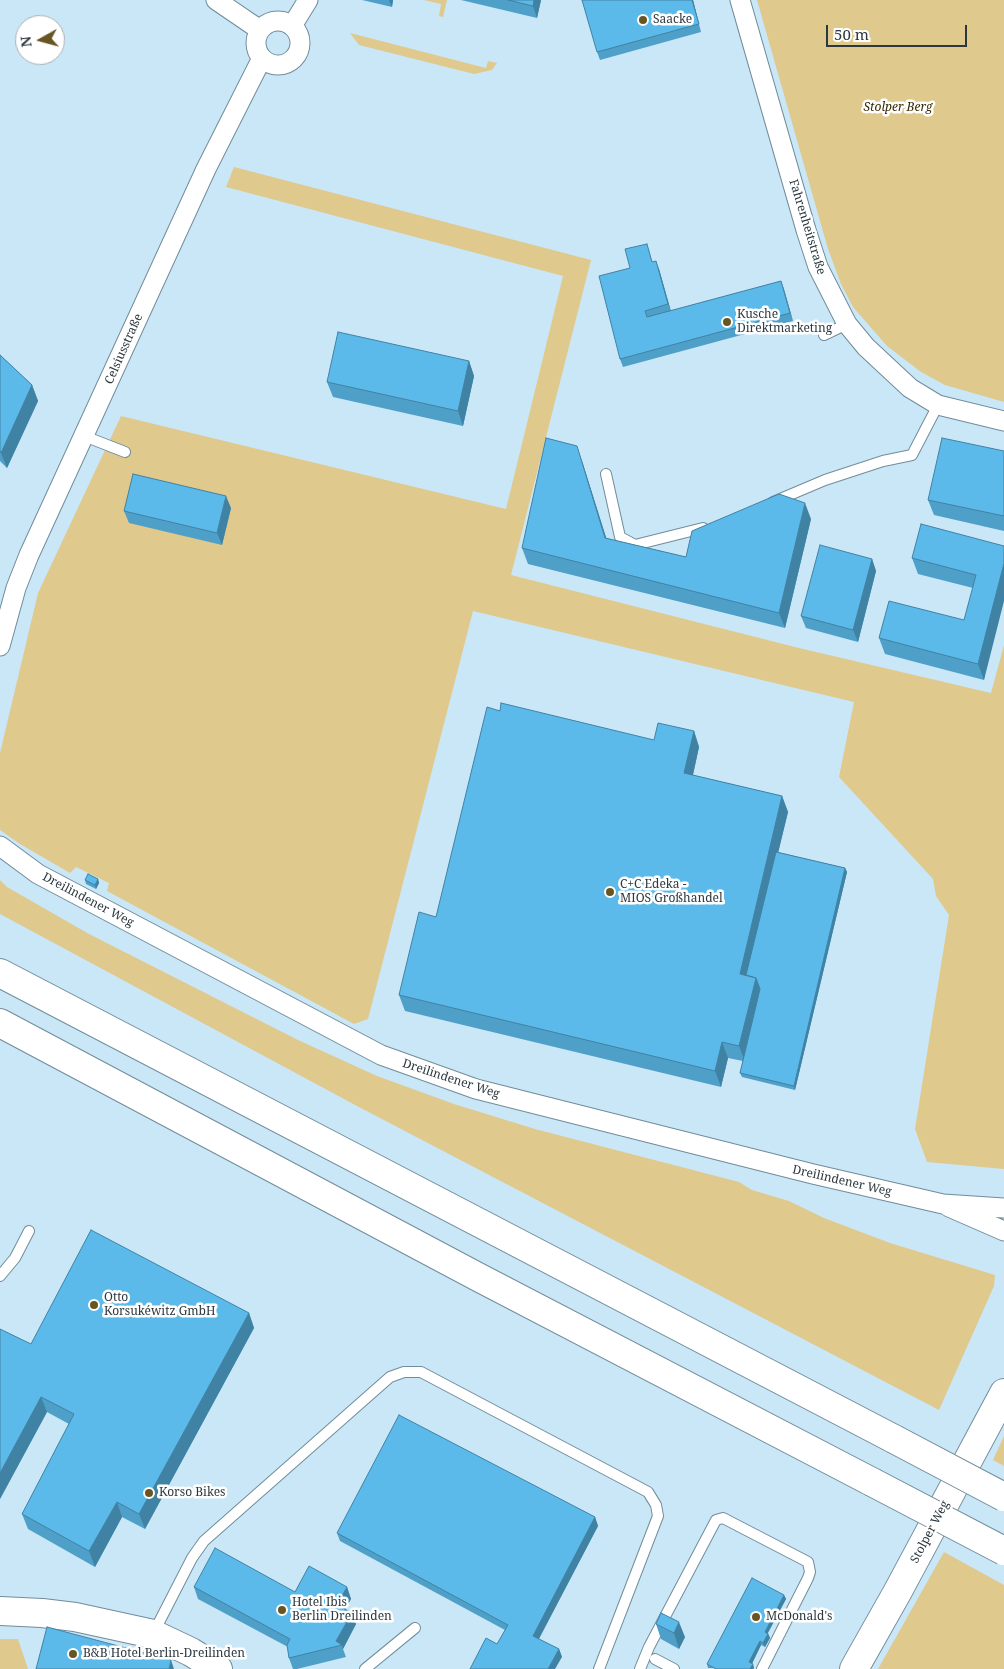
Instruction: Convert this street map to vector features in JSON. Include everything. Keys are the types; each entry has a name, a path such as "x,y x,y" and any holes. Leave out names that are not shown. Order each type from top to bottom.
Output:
{"main road":[{"path":"0,972 1004,1497"},
{"path":"0,1023 487,1282 1004,1551"},
{"name":"Stolper Weg","path":"854,1669 1004,1393"},
{"path":"0,1611 42,1612 76,1617 153,1634 191,1652 218,1669"}],"street":[{"path":"216,0 260,30"},
{"path":"292,26 308,0"},
{"name":"Fahrenheitstraße","path":"740,0 818,268 847,324 887,368 910,388 938,404 1004,421"},
{"path":"279,21 292,26 297,31 301,45 295,59 289,63 274,66 262,58 256,44 260,30 266,25 279,21"},
{"name":"Celsiusstraße","path":"0,646 5,604 206,169 262,58"},
{"name":"Dreilindener Weg","path":"0,846 38,874 382,1056 476,1089 813,1174 943,1204 1004,1208"},
{"name":"Dreilindener Weg","path":"943,1204 1004,1231"}],"lane":[{"path":"824,334 847,324"},
{"path":"761,507 825,480 883,461 912,455 938,404"},
{"path":"84,436 125,452"},
{"path":"606,474 620,537 635,545 712,526"},
{"path":"0,1276 15,1258 29,1231"},
{"path":"153,1634 192,1558 204,1541 390,1377 404,1372 421,1372 648,1492 652,1498 656,1505 658,1516 599,1669"},
{"path":"641,1668 649,1646 716,1520 723,1518 808,1562 810,1572 808,1578 762,1669"},
{"path":"366,1669 415,1628"},
{"path":"655,1659 674,1669"}],"green space":[{"path":"424,0 447,0 443,17 439,16 441,4"},
{"name":"Stolper Berg","path":"757,0 1004,0 1004,402 945,385 921,372 887,346 853,307 841,284 828,249"},
{"path":"350,33 486,68 488,61 497,63 492,70 474,74 359,45"},
{"path":"234,167 591,260 511,575 799,648 991,693 1004,645 1004,1169 927,1162 915,1129 949,915 936,896 933,879 839,777 854,702 473,611 368,1019 354,1024 107,891 109,883 76,867 70,873 0,830 0,753 38,593 121,416 506,509 563,276 226,187"},
{"path":"0,880 7,887 89,934 298,1040 377,1076 454,1104 535,1129 739,1182 752,1190 789,1201 824,1218 890,1243 995,1275 994,1286 939,1410 357,1106 0,914"},
{"path":"1004,1436 1004,1466 993,1460"},
{"path":"944,1552 1004,1585 1004,1669 878,1669"},
{"path":"0,1639 18,1639 28,1669 0,1669"}],"building":[{"path":"508,0 534,0 533,6"},
{"name":"Saacke","path":"582,0 692,0 699,24 597,52"},
{"name":"Kusche Direktmarketing","path":"647,244 652,262 656,261 668,304 645,311 647,317 781,281 790,313 620,359 599,276 630,268 625,249"},
{"path":"338,332 469,361 458,411 327,382"},
{"path":"0,355 32,385 1,453 0,451"},
{"path":"546,438 577,446 605,538 686,557 692,531 779,494 805,503 779,613 522,548"},
{"path":"942,438 1004,451 1004,516 928,500"},
{"path":"133,474 226,496 217,533 124,511"},
{"path":"921,524 1004,546 1004,563 978,664 879,638 889,601 964,620 976,575 912,558"},
{"path":"820,545 872,559 853,630 801,616"},
{"name":"C+C Edeka - MIOS Großhandel","path":"501,703 654,740 658,723 694,731 684,773 782,796 740,974 756,978 739,1046 722,1042 715,1071 399,995 419,912 436,917 487,707 500,711"},
{"path":"776,852 845,868 794,1086 740,1073 760,989 756,978 746,975"},
{"path":"88,874 98,879 95,885 85,880"},
{"path":"91,1230 249,1313 139,1514 117,1502 89,1551 22,1514 74,1414 41,1397 0,1473 0,1329 31,1344"},
{"path":"399,1415 595,1517 533,1636 559,1649 548,1669 470,1669 486,1638 497,1644 508,1625 337,1533"},
{"name":"Hotel Ibis Berlin Dreilinden","path":"215,1548 295,1592 309,1566 347,1587 337,1605 352,1613 336,1641 342,1645 289,1658 287,1645 290,1639 194,1587"},
{"name":"McDonald's","path":"752,1578 784,1595 765,1632 768,1634 763,1643 760,1641 749,1662 753,1664 750,1669 716,1669 707,1664"},
{"path":"661,1613 679,1622 674,1633 656,1624"},
{"path":"47,1627 171,1660 169,1669 36,1669"}],"place":[{"name":"Saacke","path":"643,20"},
{"name":"Kusche Direktmarketing","path":"727,322"},
{"name":"C+C Edeka - MIOS Großhandel","path":"610,892"},
{"name":"Otto Korsukéwitz GmbH","path":"94,1305"},
{"name":"Korso Bikes","path":"149,1493"},
{"name":"Hotel Ibis Berlin Dreilinden","path":"282,1610"},
{"name":"McDonald's","path":"756,1617"},
{"name":"B&B Hotel Berlin-Dreilinden","path":"73,1654"}]}
